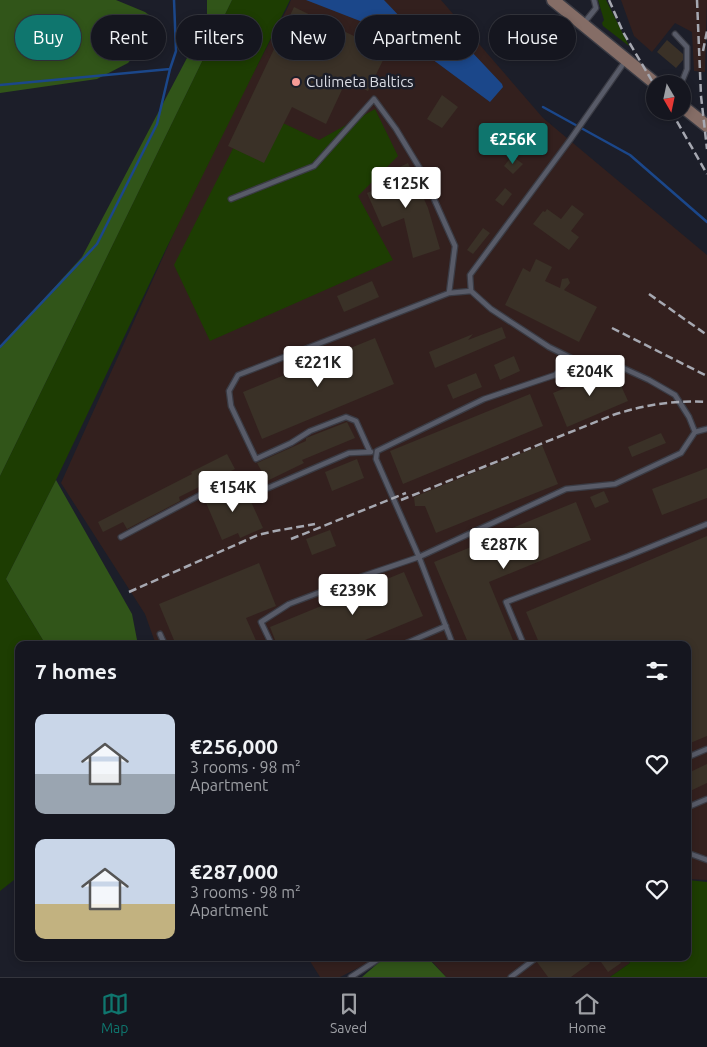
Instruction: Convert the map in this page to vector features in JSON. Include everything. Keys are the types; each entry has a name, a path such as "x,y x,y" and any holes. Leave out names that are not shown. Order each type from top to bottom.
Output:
{"main road":[{"path":"553,0 646,76"},
{"path":"691,113 707,126"}],"lane":[{"path":"583,24 596,8 594,0"},
{"path":"675,34 687,47 687,69 685,75"},
{"path":"626,59 470,275 471,291 491,309 549,347 587,365 610,362 649,380 675,395 689,417 695,432"},
{"path":"231,199 314,166 374,99 396,129 422,172 455,246 449,293"},
{"path":"370,452 356,421 346,417 310,431 256,459 231,406 229,391 238,375 449,293 471,291"},
{"path":"121,537 219,485 242,479 268,488 348,453 378,451 484,399 555,376 573,359"},
{"path":"270,641 261,622 289,604 419,557 566,489 615,484 681,453 695,432 707,429"},
{"path":"378,451 376,459 419,557 452,641"},
{"path":"522,641 506,602 707,524"},
{"path":"411,641 446,626"},
{"path":"160,634 163,641"},
{"path":"691,756 707,749"},
{"path":"691,806 707,799"},
{"path":"691,854 707,860"},
{"path":"691,859 696,857"},
{"path":"350,977 375,961"},
{"path":"511,977 532,961"}],"shaded area":[{"path":"291,0 441,0 454,15 355,15 355,60 479,60 479,44 489,56 489,60 493,60 543,118 707,255 707,880 691,879 691,641 155,641 145,614 61,483 205,164 260,60 262,60 262,56 272,37 272,60 345,60 345,15 284,15"},
{"path":"621,0 707,0 705,72 694,71 692,32 675,23 652,52 634,36"},
{"path":"310,961 372,961 340,977 320,977"},
{"path":"432,961 628,961 630,963 610,977 446,977"}],"green space":[{"path":"0,0 116,0 149,15 91,15 91,60 131,60 128,63 97,79 0,93"},
{"path":"207,0 232,0 225,15 207,15"},
{"path":"232,0 290,0 283,15 272,15 272,36 262,56 262,15 225,15"},
{"path":"598,0 606,0 629,46 603,26 604,20"},
{"path":"186,60 203,60 0,476 0,347 82,257"},
{"path":"203,60 260,60 6,579 44,641 15,641 15,879 0,891 0,476"},
{"path":"253,109 319,140 375,109 398,156 358,196 393,260 210,341 174,265"},
{"path":"56,480 132,614 137,641 44,641 6,579"},
{"path":"691,880 707,882 707,977 610,977 630,963 628,961 691,961"},
{"path":"381,961 431,961 446,977 362,977"}],"water":[{"path":"306,0 384,0 398,15 355,15 355,19"},
{"path":"433,60 479,60 503,87 490,102"}],"building":[{"name":"Culimeta Baltics","path":"294,7 311,15 290,15"},
{"name":"Culimeta Baltics","path":"345,32 355,37 355,60 383,60 368,91 346,81 326,124 292,107 264,163 228,146 272,53 272,60 345,60"},
{"path":"667,40 683,54 683,60 676,68 657,52"},
{"path":"442,95 458,107 442,128 427,119"},
{"path":"512,156 523,164 513,174 504,166"},
{"path":"408,163 428,208 440,249 413,258 404,218 382,227 367,193 387,184 383,175"},
{"path":"505,188 512,194 503,206 495,200"},
{"path":"572,205 584,214 571,231 579,237 569,250 533,224 543,211 545,212 547,209 561,219"},
{"path":"483,228 490,233 473,254 467,250"},
{"path":"536,259 552,267 545,281 560,288 562,279 568,278 570,283 564,290 597,307 579,342 505,305 523,268 530,272"},
{"path":"372,281 379,297 344,312 337,296"},
{"path":"502,327 506,338 435,368 429,352 473,334 468,340"},
{"path":"375,338 394,384 262,439 243,392"},
{"path":"514,356 520,371 500,380 494,365"},
{"path":"613,368 628,401 567,427 553,393"},
{"path":"476,373 482,387 453,399 447,385"},
{"path":"530,394 543,426 403,484 390,451"},
{"path":"347,422 355,438 302,460 304,463 267,481 257,463 306,441 306,438"},
{"path":"661,433 666,443 632,457 628,447"},
{"path":"542,445 558,484 436,533 425,506 415,506 414,497"},
{"path":"227,454 235,469 179,497 180,501 127,529 123,522 103,532 98,522"},
{"path":"357,459 364,478 332,491 325,472"},
{"path":"707,468 707,498 662,515 652,489"},
{"path":"236,485 241,496 247,493 263,528 240,538 238,533 222,540 204,498"},
{"path":"604,491 609,502 595,508 590,497"},
{"path":"576,502 591,540 489,582 513,641 467,641 434,562 486,541 485,539"},
{"path":"330,530 336,546 312,555 306,539"},
{"path":"707,536 707,736 691,743 691,641 538,641 526,612"},
{"path":"259,563 276,606 246,618 256,641 174,641 159,604"},
{"path":"404,572 423,616 363,641 275,641 270,627"},
{"path":"707,764 707,783 691,791 691,772"},
{"path":"588,961 590,963 571,977 548,977 537,962"},
{"path":"620,961 621,963 608,972 601,962"}],"waterway":[{"path":"0,85 170,69 176,51 174,0"},
{"path":"0,347 97,244 157,124 170,69"},
{"path":"543,107 630,155 707,222"}],"railway":[{"path":"609,0 623,32 648,75"},
{"path":"697,0 701,96 707,149"},
{"path":"703,51 707,31"},
{"path":"676,120 707,174"},
{"path":"649,294 707,335"},
{"path":"612,328 707,376"},
{"path":"401,500 613,415 659,404 707,402"},
{"path":"291,539 406,493"},
{"path":"129,592 258,535 315,524"}],"place":[{"name":"Culimeta Baltics","path":"296,82"}]}
